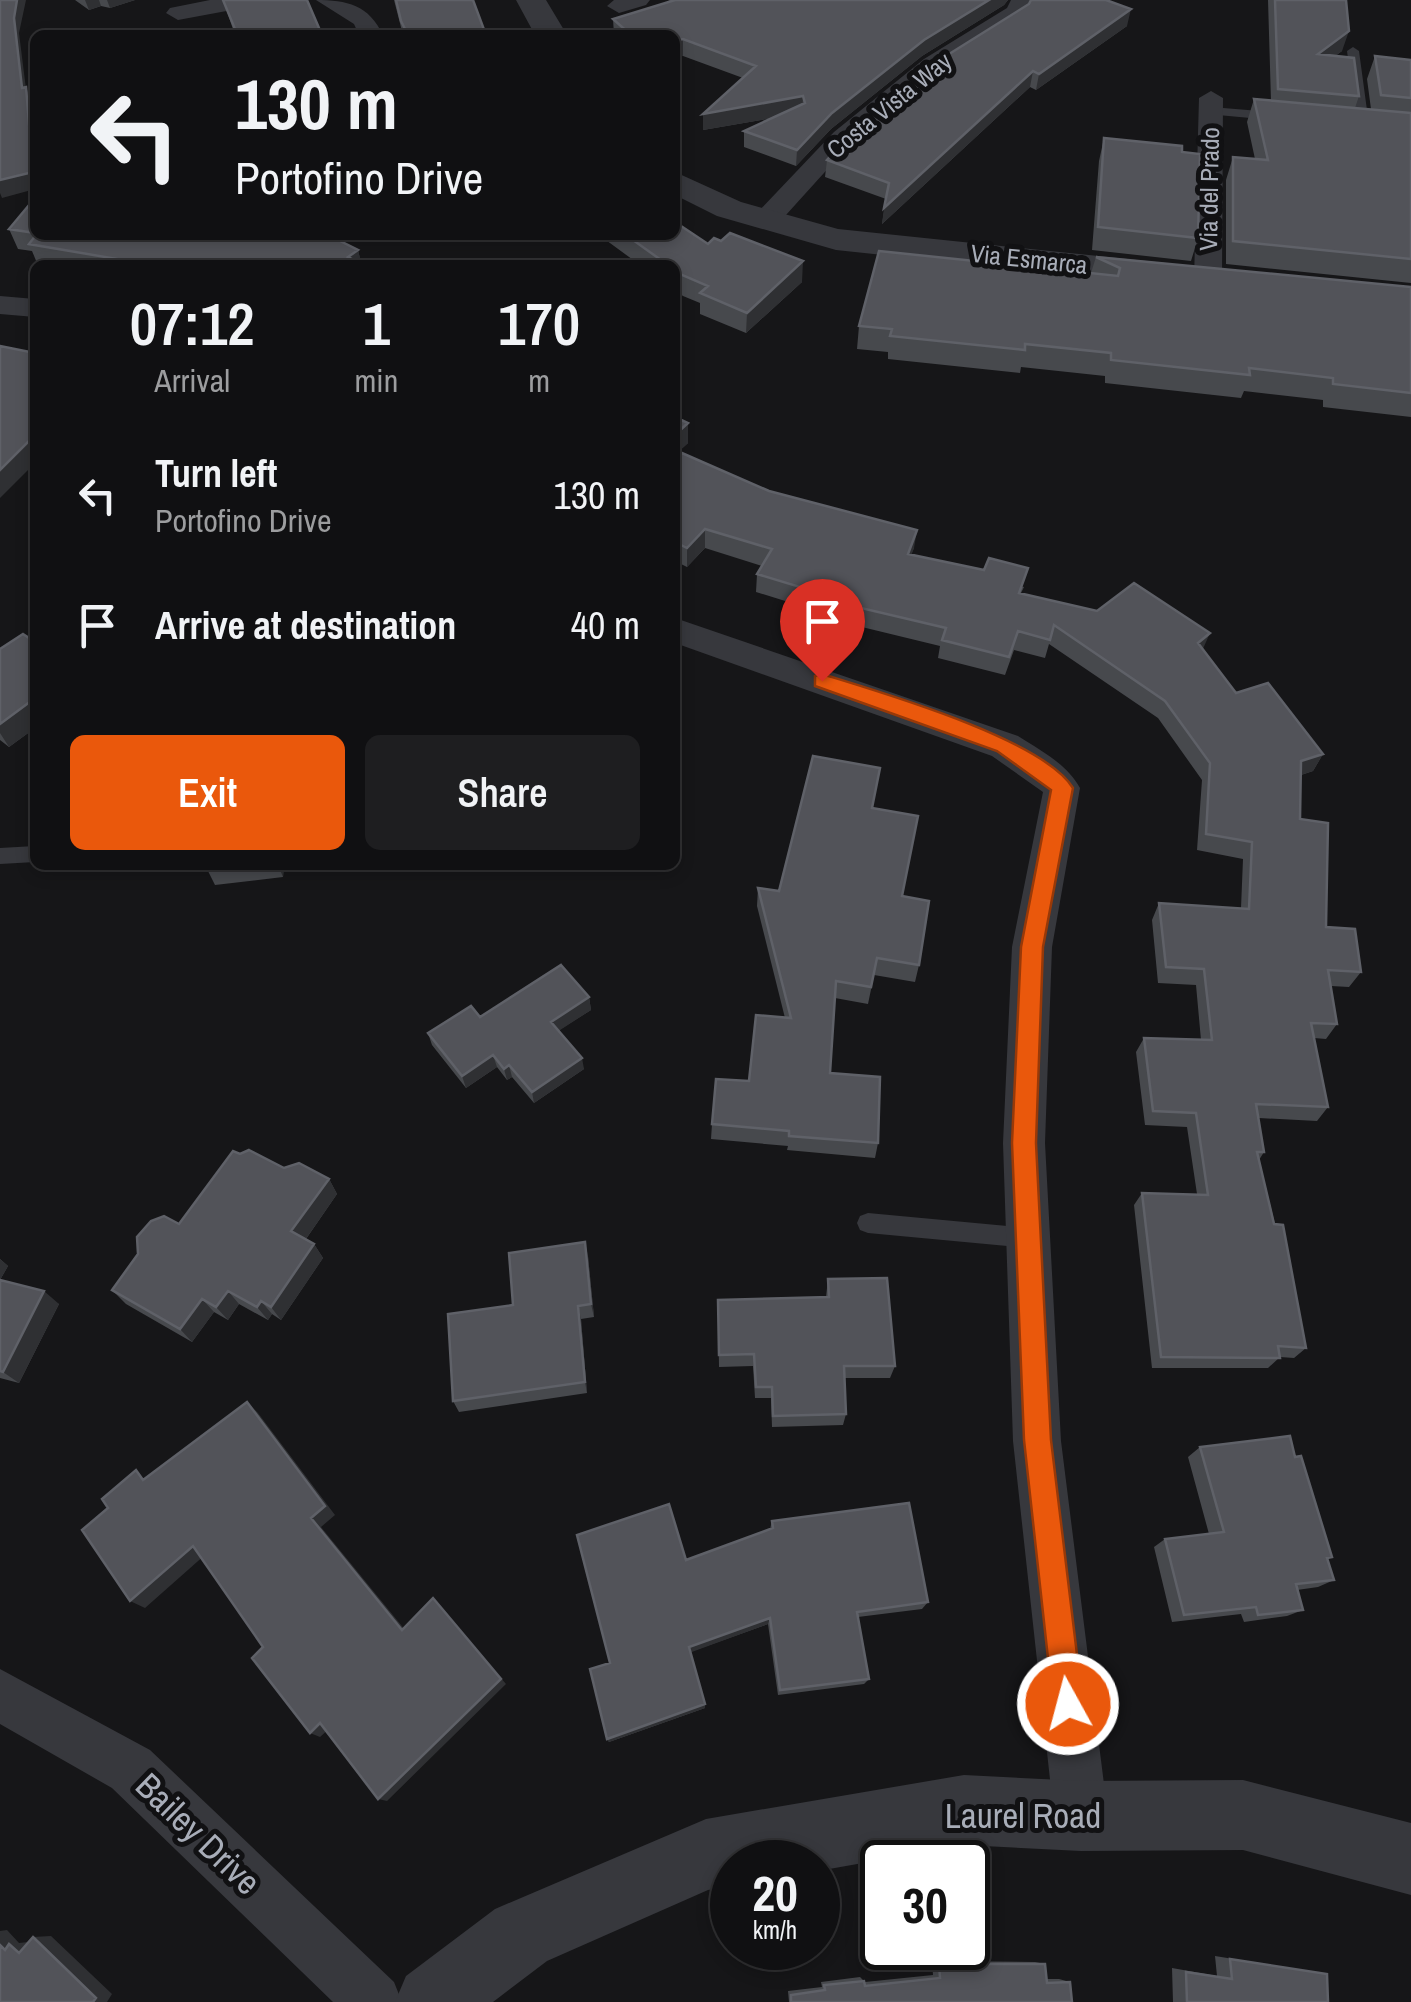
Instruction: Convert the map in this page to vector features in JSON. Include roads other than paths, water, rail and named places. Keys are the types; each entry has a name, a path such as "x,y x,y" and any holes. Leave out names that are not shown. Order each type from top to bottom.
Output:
{"street":[{"path":"178,13 248,0"},
{"path":"328,0 364,20 368,30"},
{"path":"531,0 547,30"},
{"name":"Costa Vista Way","path":"766,220 843,136 932,64 1016,12 1023,0"},
{"name":"Via del Prado","path":"1208,279 1211,105"},
{"path":"680,184 729,209 766,220"},
{"name":"Via Esmarca","path":"766,220 836,239 1245,282"},
{"path":"0,305 30,308"},
{"path":"680,632 1004,746 1035,764 1062,788 1032,947 1024,1143 1038,1440 1081,1816"},
{"name":"Bailey Drive","path":"0,1696 131,1769 374,2002"},
{"name":"Laurel Road","path":"432,2002 521,1935 706,1856 964,1810 1081,1816 1244,1815 1411,1860"}],"lane":[{"path":"1352,51 1363,124"},
{"path":"1211,105 1294,118"},
{"path":"1346,123 1379,126"},
{"path":"0,856 30,854"},
{"path":"868,1222 1028,1238"}]}
